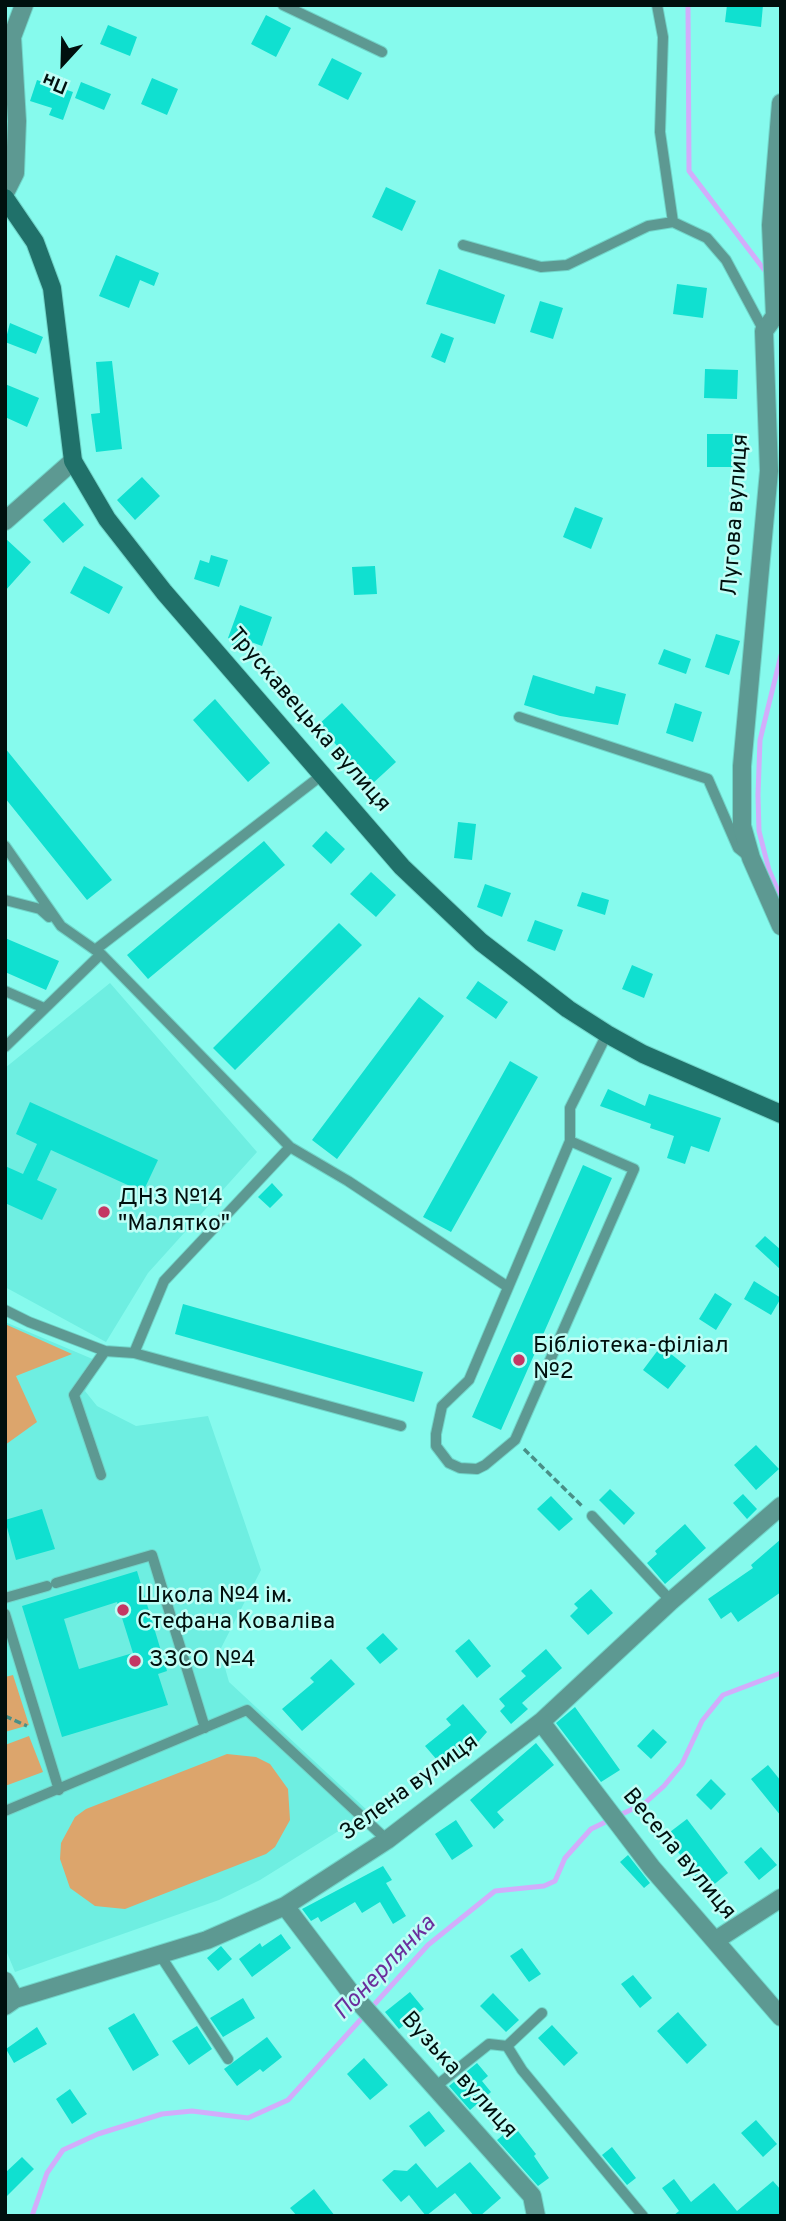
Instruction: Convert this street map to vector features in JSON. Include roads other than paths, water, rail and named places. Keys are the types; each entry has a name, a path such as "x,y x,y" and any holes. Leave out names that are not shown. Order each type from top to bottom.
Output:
{"main road":[{"name":"Трускавецька вулиця","path":"5,198 35,242 52,288 73,461 107,519 156,582 402,867 457,920 541,989 607,1034 653,1059 781,1114"}],"street":[{"path":"5,193 15,173 17,121 12,37 24,5"},
{"path":"764,331 775,316 771,225 781,103"},
{"name":"Лугова вулиця","path":"764,331 769,471 743,765 742,825 751,858 781,926"},
{"path":"5,521 73,461"},
{"name":"Зелена вулиця","path":"10,2002 207,1940 285,1906 387,1840 541,1722 671,1601 781,1506"},
{"name":"Весела вулиця","path":"541,1722 622,1829 781,2017"},
{"path":"716,1940 781,1898"},
{"name":"Вузька вулиця","path":"285,1906 351,1993 532,2196 536,2216"},
{"path":"5,1981 10,2002"}],"lane":[{"path":"283,5 382,51"},
{"path":"657,5 663,37 660,132 673,222"},
{"path":"463,245 541,267 567,265 648,226 673,222 707,238 726,260 764,331"},
{"path":"519,717 702,775 713,785 738,848 751,858"},
{"path":"5,1047 98,952 322,775"},
{"path":"5,846 61,926"},
{"path":"5,900 40,909 98,952 290,1147 348,1181 508,1287"},
{"path":"5,991 44,1007"},
{"path":"570,1141 634,1169 515,1440 485,1465 467,1469 449,1463 436,1446 442,1406 469,1380 570,1141 570,1108 607,1034"},
{"path":"134,1353 164,1281 290,1147"},
{"path":"5,1310 105,1351 134,1353 401,1426"},
{"path":"102,1475 74,1395 105,1351"},
{"path":"593,1516 671,1601"},
{"path":"5,1598 152,1555 205,1728"},
{"path":"5,1614 59,1790"},
{"path":"5,1811 247,1710 387,1840"},
{"path":"160,1955 228,2059"},
{"path":"435,2087 489,2044 507,2046 542,2013"},
{"path":"507,2046 522,2070 643,2216"}],"waterway":[{"name":"Понерлянка","path":"688,5 689,171 769,276"},
{"name":"Понерлянка","path":"781,655 760,740 758,795 759,831 769,870 781,898"},
{"name":"Понерлянка","path":"32,2216 47,2173 63,2150 98,2134 162,2114 192,2111 248,2118 288,2100 428,1945 495,1891 544,1886 555,1881 565,1858 591,1829 645,1803 664,1786 682,1764 702,1721 723,1695 781,1673"}],"place":[{"name":"ДНЗ №14 \"Малятко\"","path":"104,1212"},
{"name":"Бібліотека-філіал №2","path":"519,1360"},
{"name":"Школа №4 ім. Стефана Коваліва","path":"123,1610"},
{"name":"ЗЗСО №4","path":"135,1661"}]}
